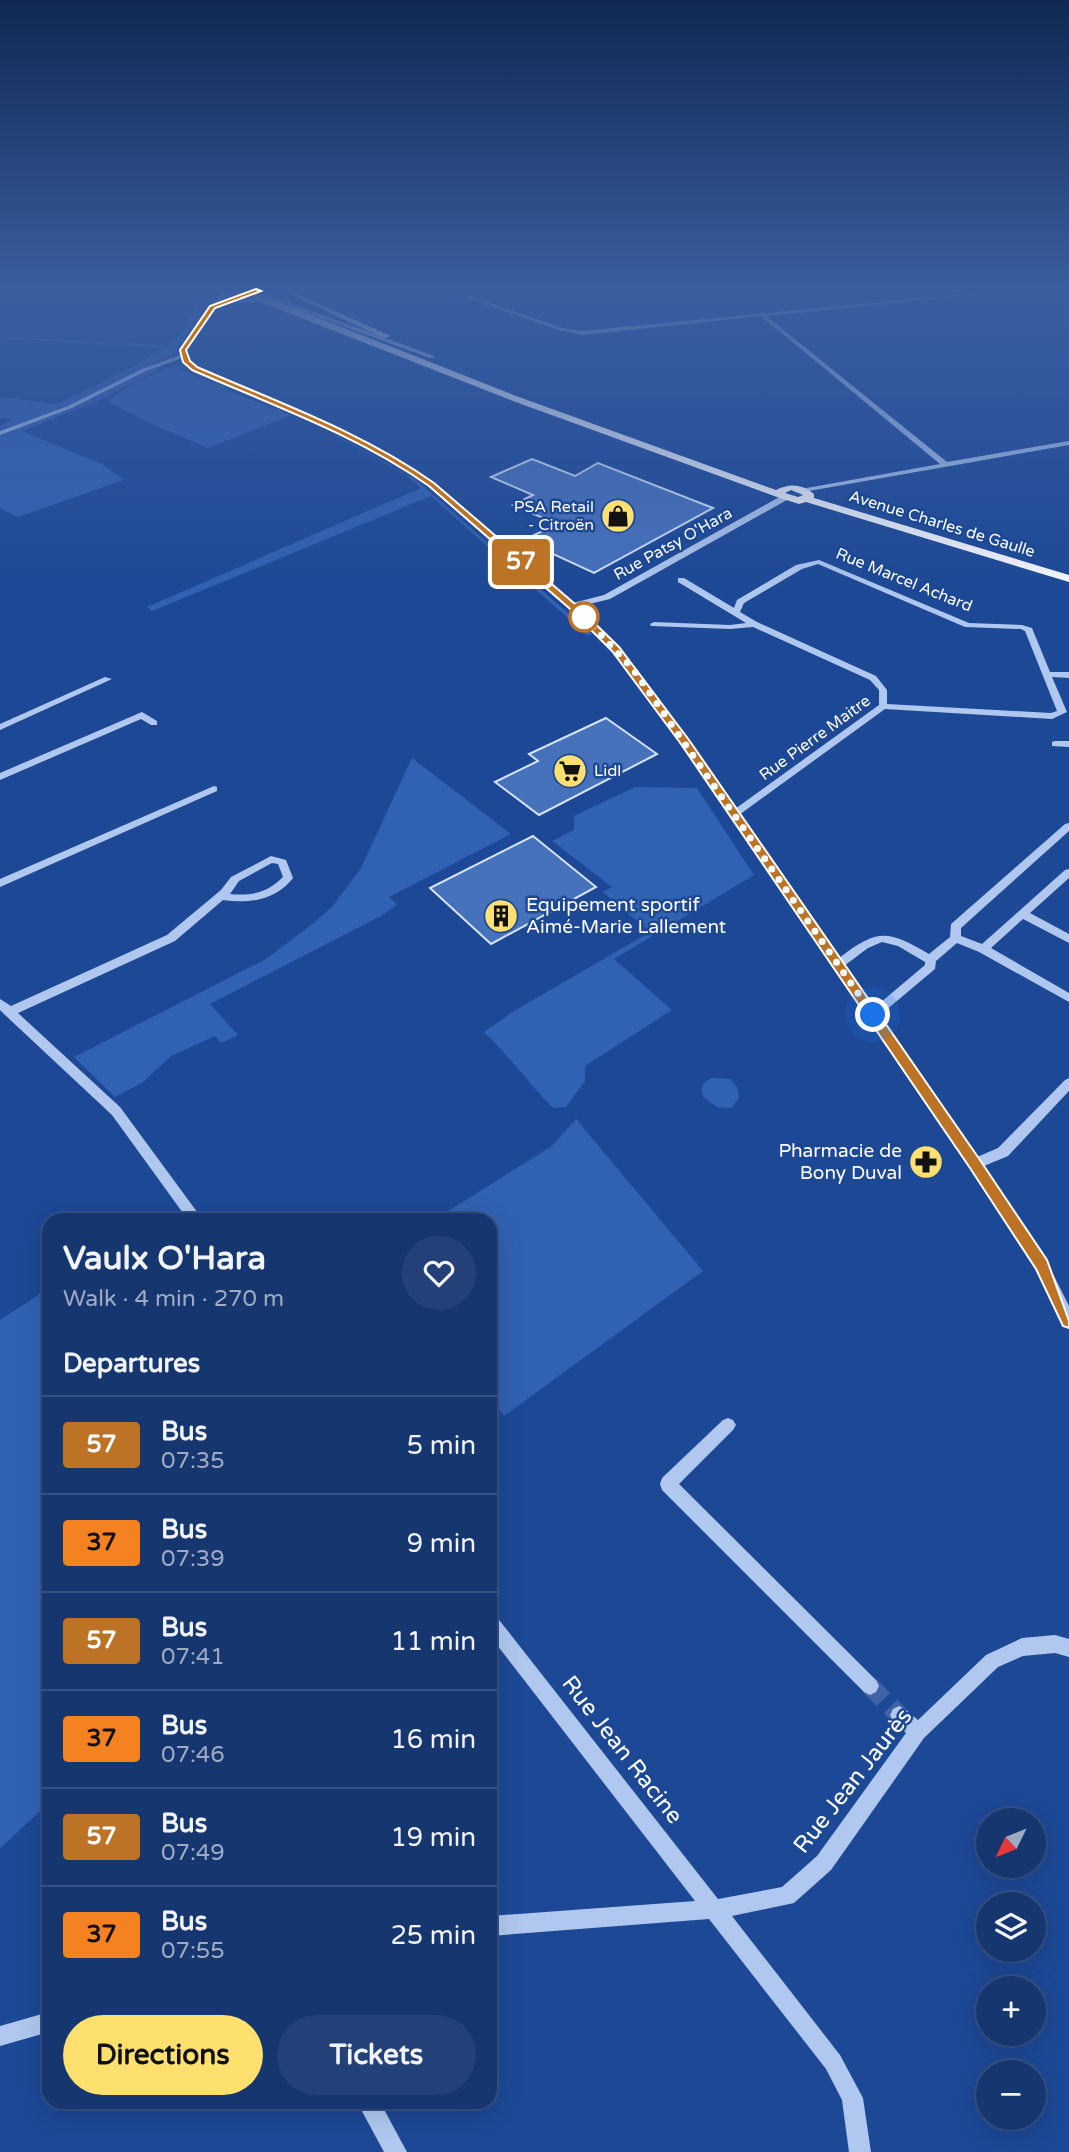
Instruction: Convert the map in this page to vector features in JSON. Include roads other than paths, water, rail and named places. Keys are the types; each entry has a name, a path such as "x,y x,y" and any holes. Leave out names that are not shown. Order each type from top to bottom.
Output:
{"main road":[{"path":"497,391 782,496 805,494"},
{"path":"518,391 582,417 805,494"},
{"path":"782,496 780,492 790,487"},
{"name":"Avenue Charles de Gaulle","path":"805,494 1069,579"}],"street":[{"path":"0,433 70,407 101,391"},
{"path":"247,391 347,435 406,467 431,485 572,606 633,669 975,1164 1041,1265 1069,1321"},
{"path":"856,391 945,464"},
{"path":"805,494 945,464 1069,443"},
{"name":"Rue Patsy O'Hara","path":"572,606 607,597 782,496"},
{"name":"Rue Marcel Achard","path":"736,612 740,602 799,567 819,562 968,625 1022,627 1029,630 1062,712 1056,714"},
{"name":"Rue Pierre Maitre","path":"681,580 754,624 873,678 883,690 883,706 734,814"},
{"name":"Rue Pierre Maitre","path":"654,624 730,627 754,624"},
{"path":"1047,674 1069,675"},
{"path":"0,727 108,678"},
{"path":"883,706 1052,716 1056,714 1069,721"},
{"path":"0,777 142,715 153,723"},
{"path":"1055,744 1069,744"},
{"path":"0,883 214,789"},
{"path":"956,938 955,927 1069,826"},
{"path":"192,1213 116,1111 5,1008 171,938 220,896 235,879 271,859 282,862 287,870 288,878 283,884 257,899 245,901 220,896"},
{"path":"983,949 1069,873"},
{"path":"1023,914 1069,939"},
{"path":"930,960 956,938"},
{"path":"956,938 983,949 1069,998"},
{"path":"837,965 871,939 896,939 930,960 931,966 873,1015"},
{"path":"975,1164 1003,1152 1069,1083"},
{"path":"728,1425 668,1483 870,1686"},
{"name":"Rue Jean Racine","path":"497,1631 833,2062 852,2098 860,2152"},
{"name":"Rue Jean Jaurès","path":"497,1925 715,1909 787,1896 824,1863 918,1732 992,1661 1022,1647 1055,1644 1069,1648"},
{"path":"899,1715 918,1732"},
{"path":"0,2036 42,2024"},
{"path":"372,2109 396,2152"}],"tunnel":[{"path":"870,1686 899,1715"}],"place":[{"name":"PSA Retail - Citroën","path":"618,516"},
{"name":"Lidl","path":"570,771"},
{"name":"Equipement sportif Aimé-Marie Lallement","path":"501,916"},
{"name":"Pharmacie de Bony Duval","path":"926,1162"}]}
